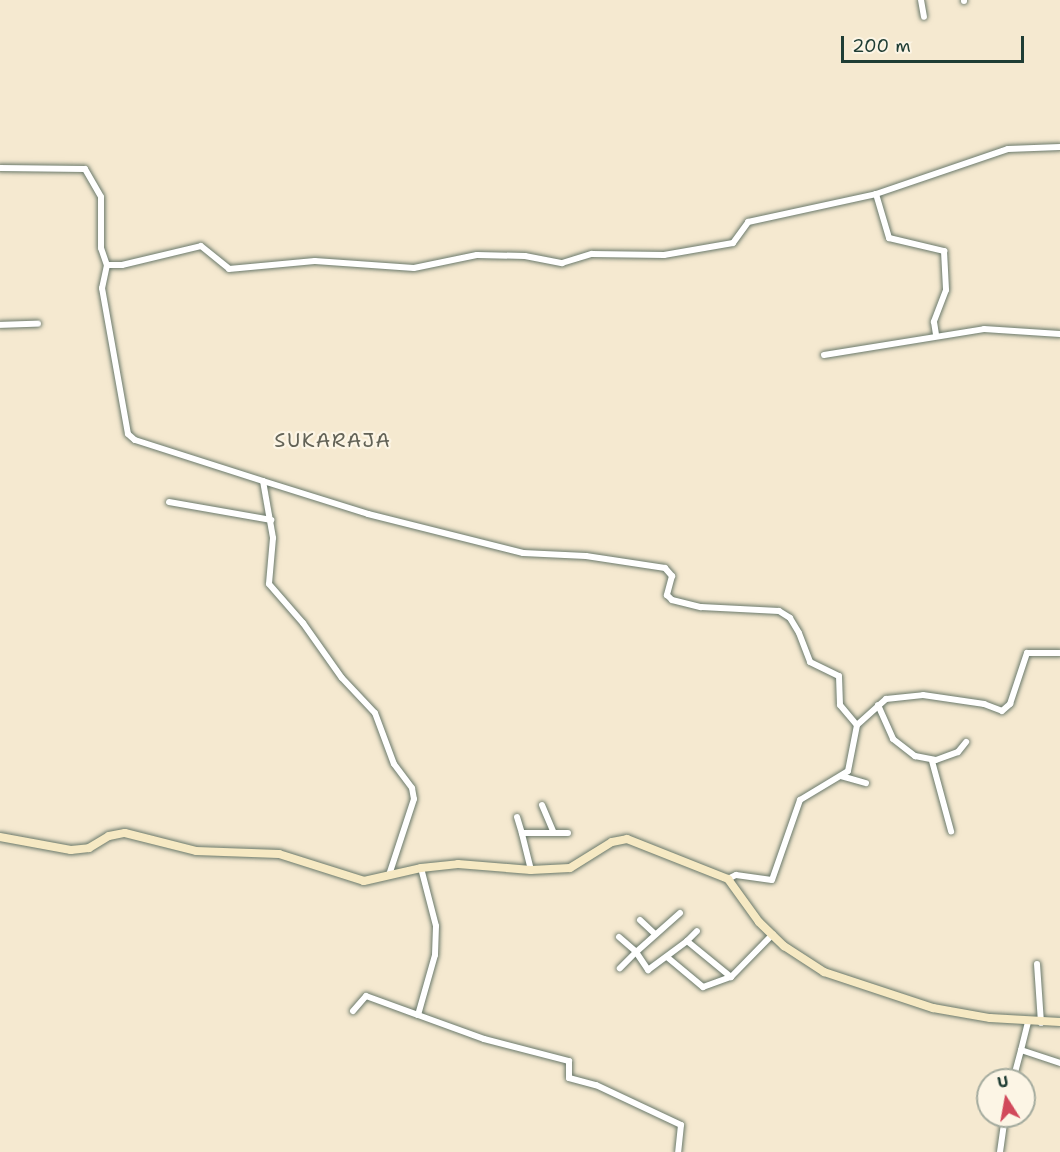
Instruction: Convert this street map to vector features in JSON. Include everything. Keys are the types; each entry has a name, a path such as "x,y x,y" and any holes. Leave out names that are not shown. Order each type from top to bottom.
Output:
{"main road":[{"path":"0,837 70,850 89,848 109,836 125,833 196,851 279,854 356,880 375,881 422,868 458,864 531,870 579,866 612,842 627,839 728,879 741,893 747,910 810,965 863,986 933,1008 1028,1022 1060,1022"}],"street":[{"path":"921,0 924,17"},
{"path":"107,265 122,265 201,246 229,269 315,261 414,268 477,255 525,256 562,263 592,254 664,255 733,243 748,222 876,194 1008,149 1060,147"},
{"path":"0,168 85,169 100,197 101,248 107,265 102,288 128,434 135,440 368,514 523,553 586,556 665,568 671,573 667,596 672,600 701,607 779,611 795,626 810,662 839,675 840,705 857,725"},
{"path":"876,194 889,238 945,251 946,290 934,322 936,335"},
{"path":"0,325 38,324"},
{"path":"824,355 936,335 1008,329 1060,334"},
{"path":"263,481 271,519 269,584 303,622 342,678 379,718 394,764 413,793 389,876"},
{"path":"169,502 271,519"},
{"path":"728,879 736,875 772,880 793,813 801,800 812,790 848,771 857,725 886,699 923,695 984,704 1002,711 1010,705 1027,652 1060,653"},
{"path":"878,705 896,743 915,756 932,760 958,752 966,742"},
{"path":"932,760 951,831"},
{"path":"841,776 866,783"},
{"path":"542,805 554,833"},
{"path":"518,817 531,870"},
{"path":"522,833 568,833"},
{"path":"418,1015 435,955 436,926 422,868"},
{"path":"620,968 680,913"},
{"path":"640,920 655,934"},
{"path":"619,937 636,952 650,970 697,931"},
{"path":"667,957 703,987 731,977 773,934"},
{"path":"687,941 731,977"},
{"path":"1037,964 1041,1023"},
{"path":"354,1011 366,996 484,1040 569,1061 569,1078 596,1085 681,1125 678,1152"},
{"path":"1016,1068 1028,1022"},
{"path":"1021,1050 1060,1063"},
{"path":"1000,1152 1003,1128"}],"district":[{"name":"SUKARAJA","path":"333,440"}]}
